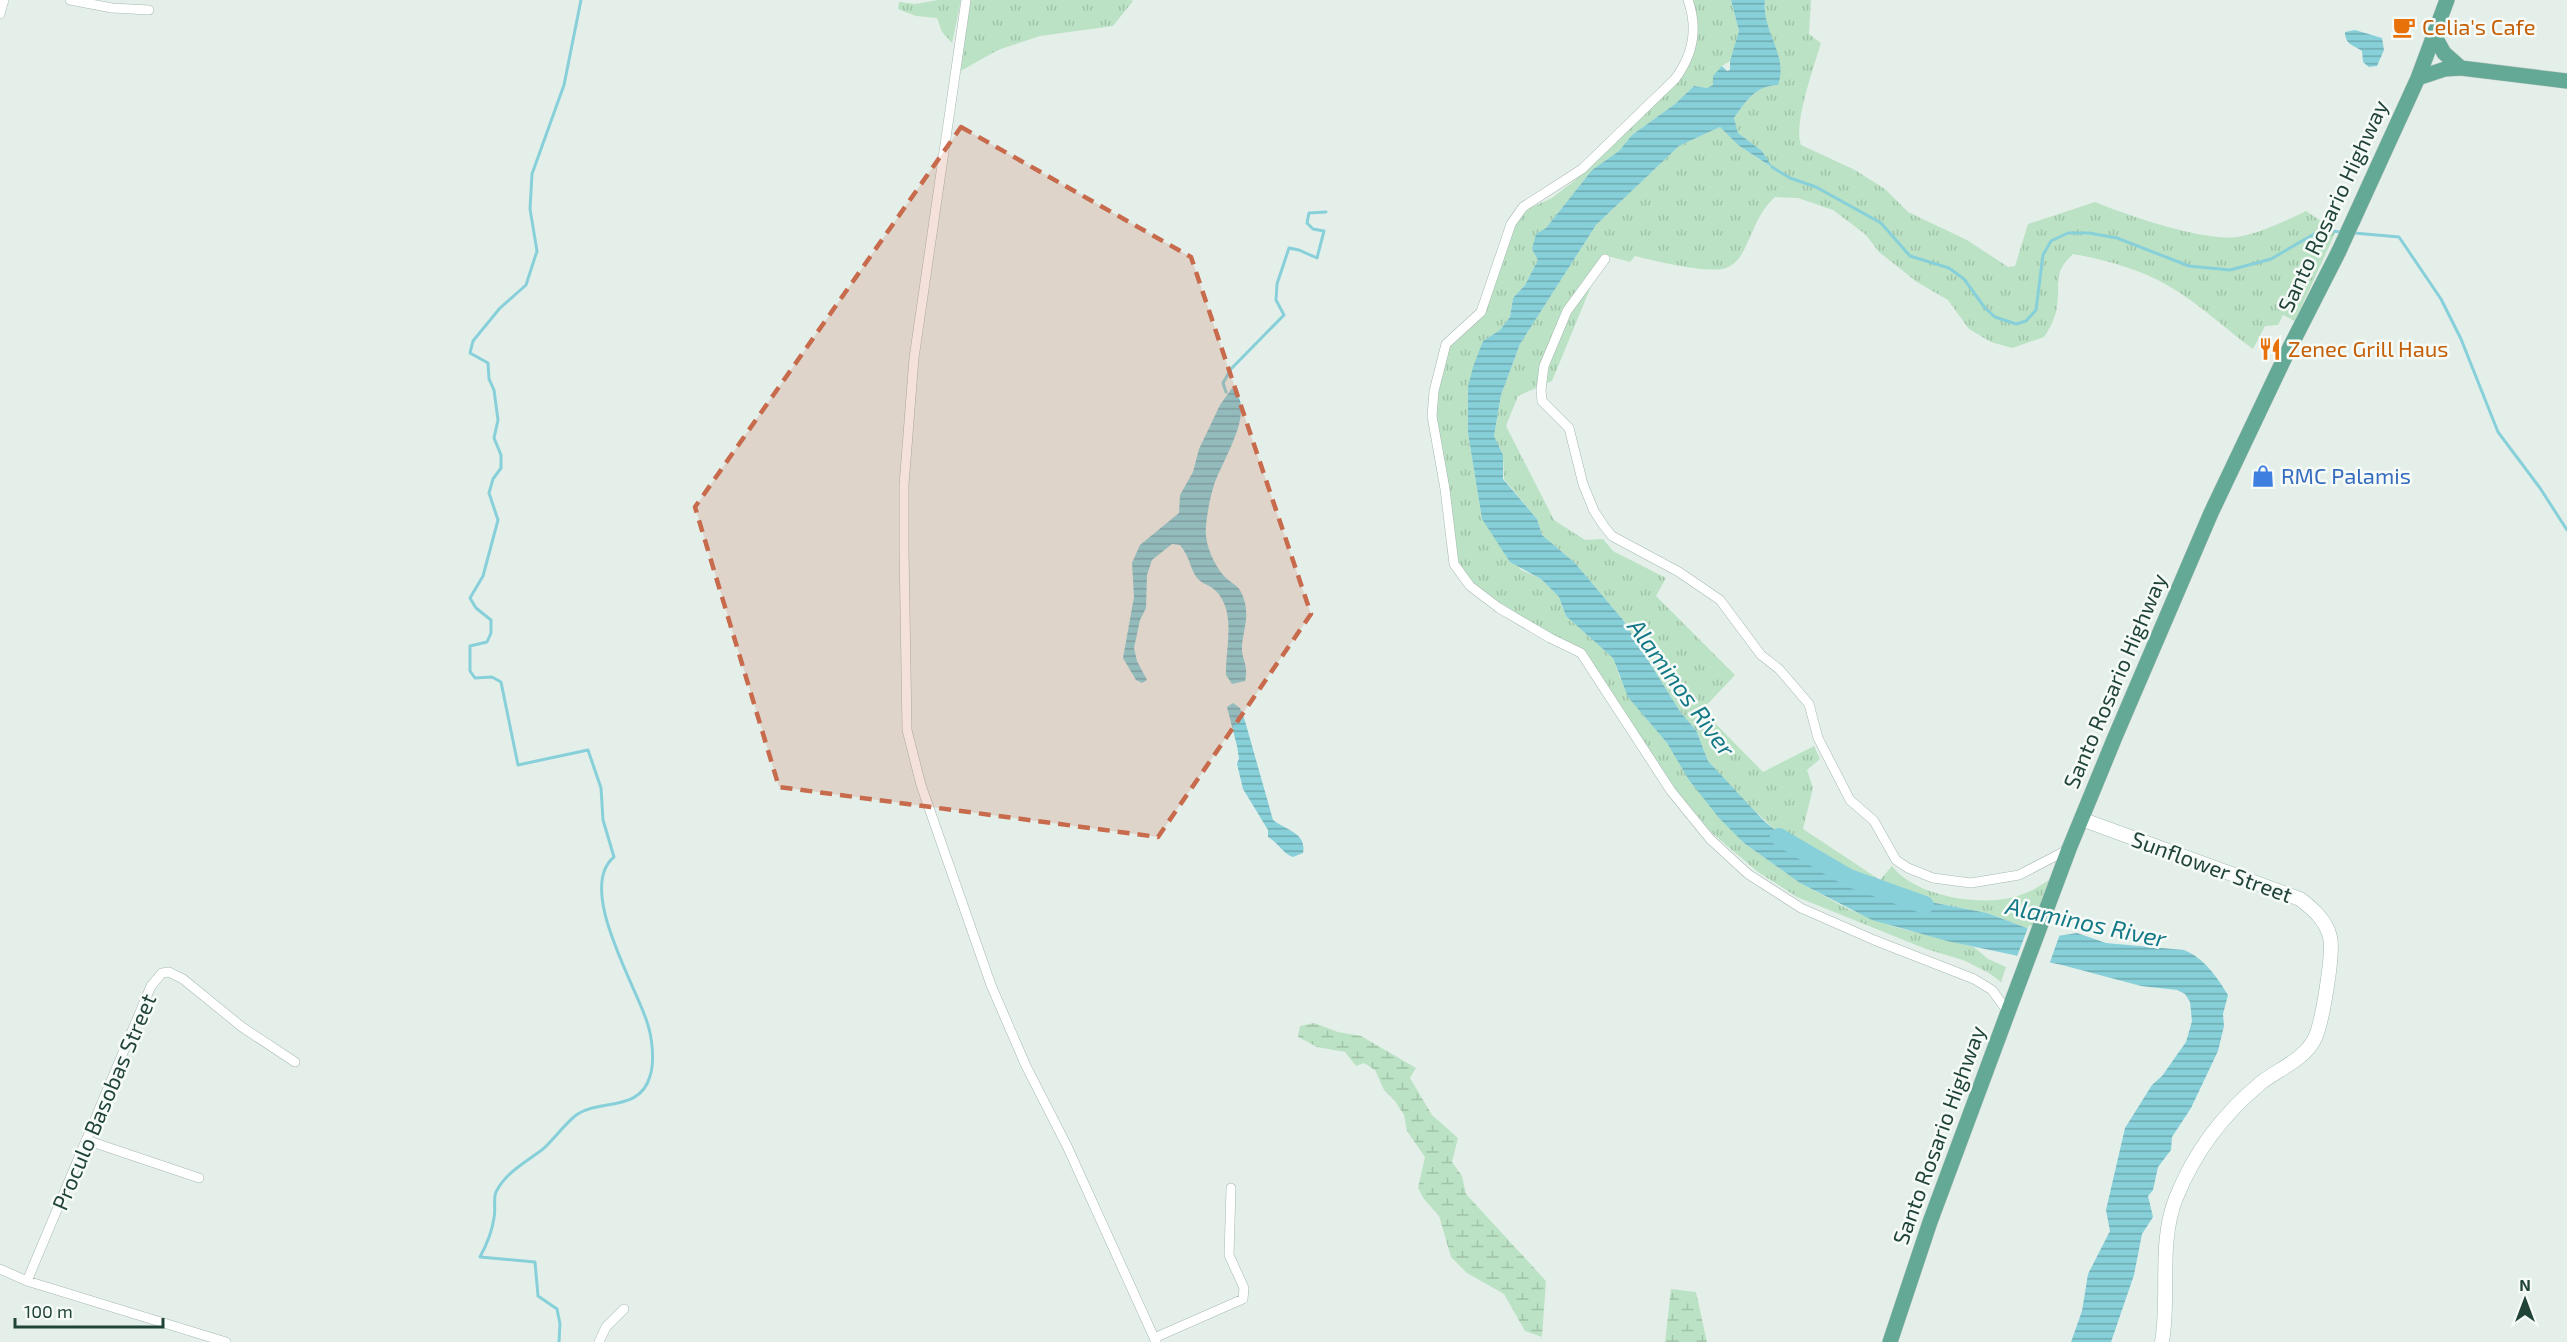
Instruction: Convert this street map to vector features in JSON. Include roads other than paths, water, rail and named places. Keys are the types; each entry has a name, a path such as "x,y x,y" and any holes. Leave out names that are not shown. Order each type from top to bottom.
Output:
{"main road":[{"name":"Santo Rosario Highway","path":"1890,1342 1930,1222 2081,819 2211,513 2285,357 2339,251 2418,78 2447,0"},
{"path":"2433,33 2444,53 2461,68"},
{"path":"2426,56 2461,68"},
{"path":"2426,56 2445,69"},
{"path":"2418,78 2445,69 2461,68 2567,81"}],"street":[{"path":"0,14 4,0"},
{"path":"70,0 120,9 149,10"},
{"path":"966,0 916,347 909,414 904,485 907,730 929,812 991,985 1026,1066 1067,1146 1155,1340 1243,1299 1244,1288 1229,1255 1231,1188"},
{"path":"1688,0 1694,23 1686,65 1675,79 1582,169 1523,207 1511,224 1481,312 1446,344 1434,391 1432,416 1445,489 1454,564 1470,586 1499,608 1581,653 1671,791 1710,839 1748,874 1802,908 1874,940 1974,979 1992,990 2008,1012"},
{"path":"1605,258 1567,311 1544,366 1541,390 1542,401 1569,428 1583,484 1594,511 1604,526 1612,536 1679,572 1720,600 1761,655 1779,669 1809,704 1818,738 1850,800 1875,821 1896,860 1908,868 1934,878 1971,883 2019,875 2069,849"},
{"name":"Sunflower Street","path":"2081,819 2300,899 2315,911 2330,938 2321,1019 2314,1040 2300,1057 2277,1070 2232,1110 2208,1138 2175,1200 2166,1247 2162,1342"},
{"name":"Proculo Basobas Street","path":"27,1281 151,986 162,973 169,972 183,979 242,1027 295,1062"},
{"path":"86,1140 199,1178"},
{"path":"0,1269 27,1281 226,1342"},
{"path":"599,1342 606,1327 624,1309"}],"water":[{"path":"1731,0 1765,0 1767,22 1780,63 1778,85 1757,91 1734,118 1738,133 1762,151 1773,168 1738,145 1720,127 1679,146 1596,225 1520,344 1501,395 1494,436 1503,455 1503,479 1537,519 1542,535 1575,563 1623,620 1681,713 1696,730 1708,761 1764,821 1811,859 1869,890 1987,913 2051,937 2077,933 2106,943 2184,950 2204,963 2219,981 2228,995 2218,1051 2191,1108 2172,1137 2171,1150 2158,1167 2153,1190 2148,1196 2153,1217 2142,1234 2134,1275 2111,1342 2071,1342 2082,1311 2088,1274 2110,1231 2106,1210 2125,1128 2152,1085 2162,1076 2186,1042 2192,1021 2190,1002 2185,994 2177,990 2141,986 2062,965 1947,941 1872,920 1800,883 1744,843 1719,818 1689,780 1667,743 1628,697 1613,658 1566,616 1559,597 1541,579 1510,562 1482,519 1468,433 1468,387 1483,341 1500,330 1510,317 1513,298 1525,285 1538,260 1532,249 1536,234 1546,228 1592,170 1619,151 1632,135 1675,104 1694,86 1707,88 1713,85 1713,76 1722,66 1727,71 1730,70 1730,61 1739,31"},
{"path":"2355,30 2382,38 2384,50 2377,66 2369,67 2363,62 2362,51 2347,40 2345,32"},
{"path":"1232,388 1239,397 1240,422 1214,485 1206,532 1208,546 1216,565 1224,576 1240,590 1246,606 1242,646 1246,670 1245,681 1232,684 1226,675 1229,631 1222,600 1214,589 1197,578 1180,545 1172,544 1152,560 1147,575 1146,608 1140,620 1134,648 1137,661 1147,680 1142,683 1136,680 1123,658 1134,597 1132,563 1140,545 1179,513 1180,495 1193,472 1199,449 1220,405"},
{"path":"1233,703 1240,708 1245,721 1273,820 1299,836 1303,853 1293,857 1268,837 1268,830 1243,789 1237,764 1239,758 1237,746 1227,707"}],"waterway":[{"path":"559,1342 560,1324 557,1309 538,1296 535,1262 480,1257 492,1228 496,1192 511,1173 543,1149 575,1116 595,1107 628,1100 645,1088 650,1076 652,1049 647,1022 612,938 605,913 602,891 604,872 614,857 603,820 601,788 588,750 518,765 501,682 492,677 475,678 470,671 470,646 487,642 491,633 491,620 476,608 470,598 483,576 498,520 489,493 493,479 501,468 501,455 494,438 498,420 488,363 470,353 473,341 500,308 526,285 537,251 530,209 532,174 564,85 581,0"},
{"path":"1772,167 1790,178 1816,187 1881,223 1910,256 1949,268 1964,279 1985,308 1995,317 2016,324 2026,321 2036,310 2043,255 2051,241 2068,233 2089,233 2117,238 2189,266 2230,270 2271,259 2321,230 2341,232"},
{"path":"1226,392 1223,383 1231,369 1284,315 1276,300 1277,284 1289,248 1317,258 1324,231 1313,229 1307,223 1309,213 1326,212"},
{"path":"2354,233 2399,237 2441,299 2461,339 2498,432 2540,488 2567,530"},
{"name":"Alaminos River","path":"1779,837 1849,878 1925,905"}],"place":[{"name":"Celia's Cafe","path":"2404,27"},
{"name":"Zenec Grill Haus","path":"2270,349"},
{"name":"RMC Palamis","path":"2263,476"}]}
